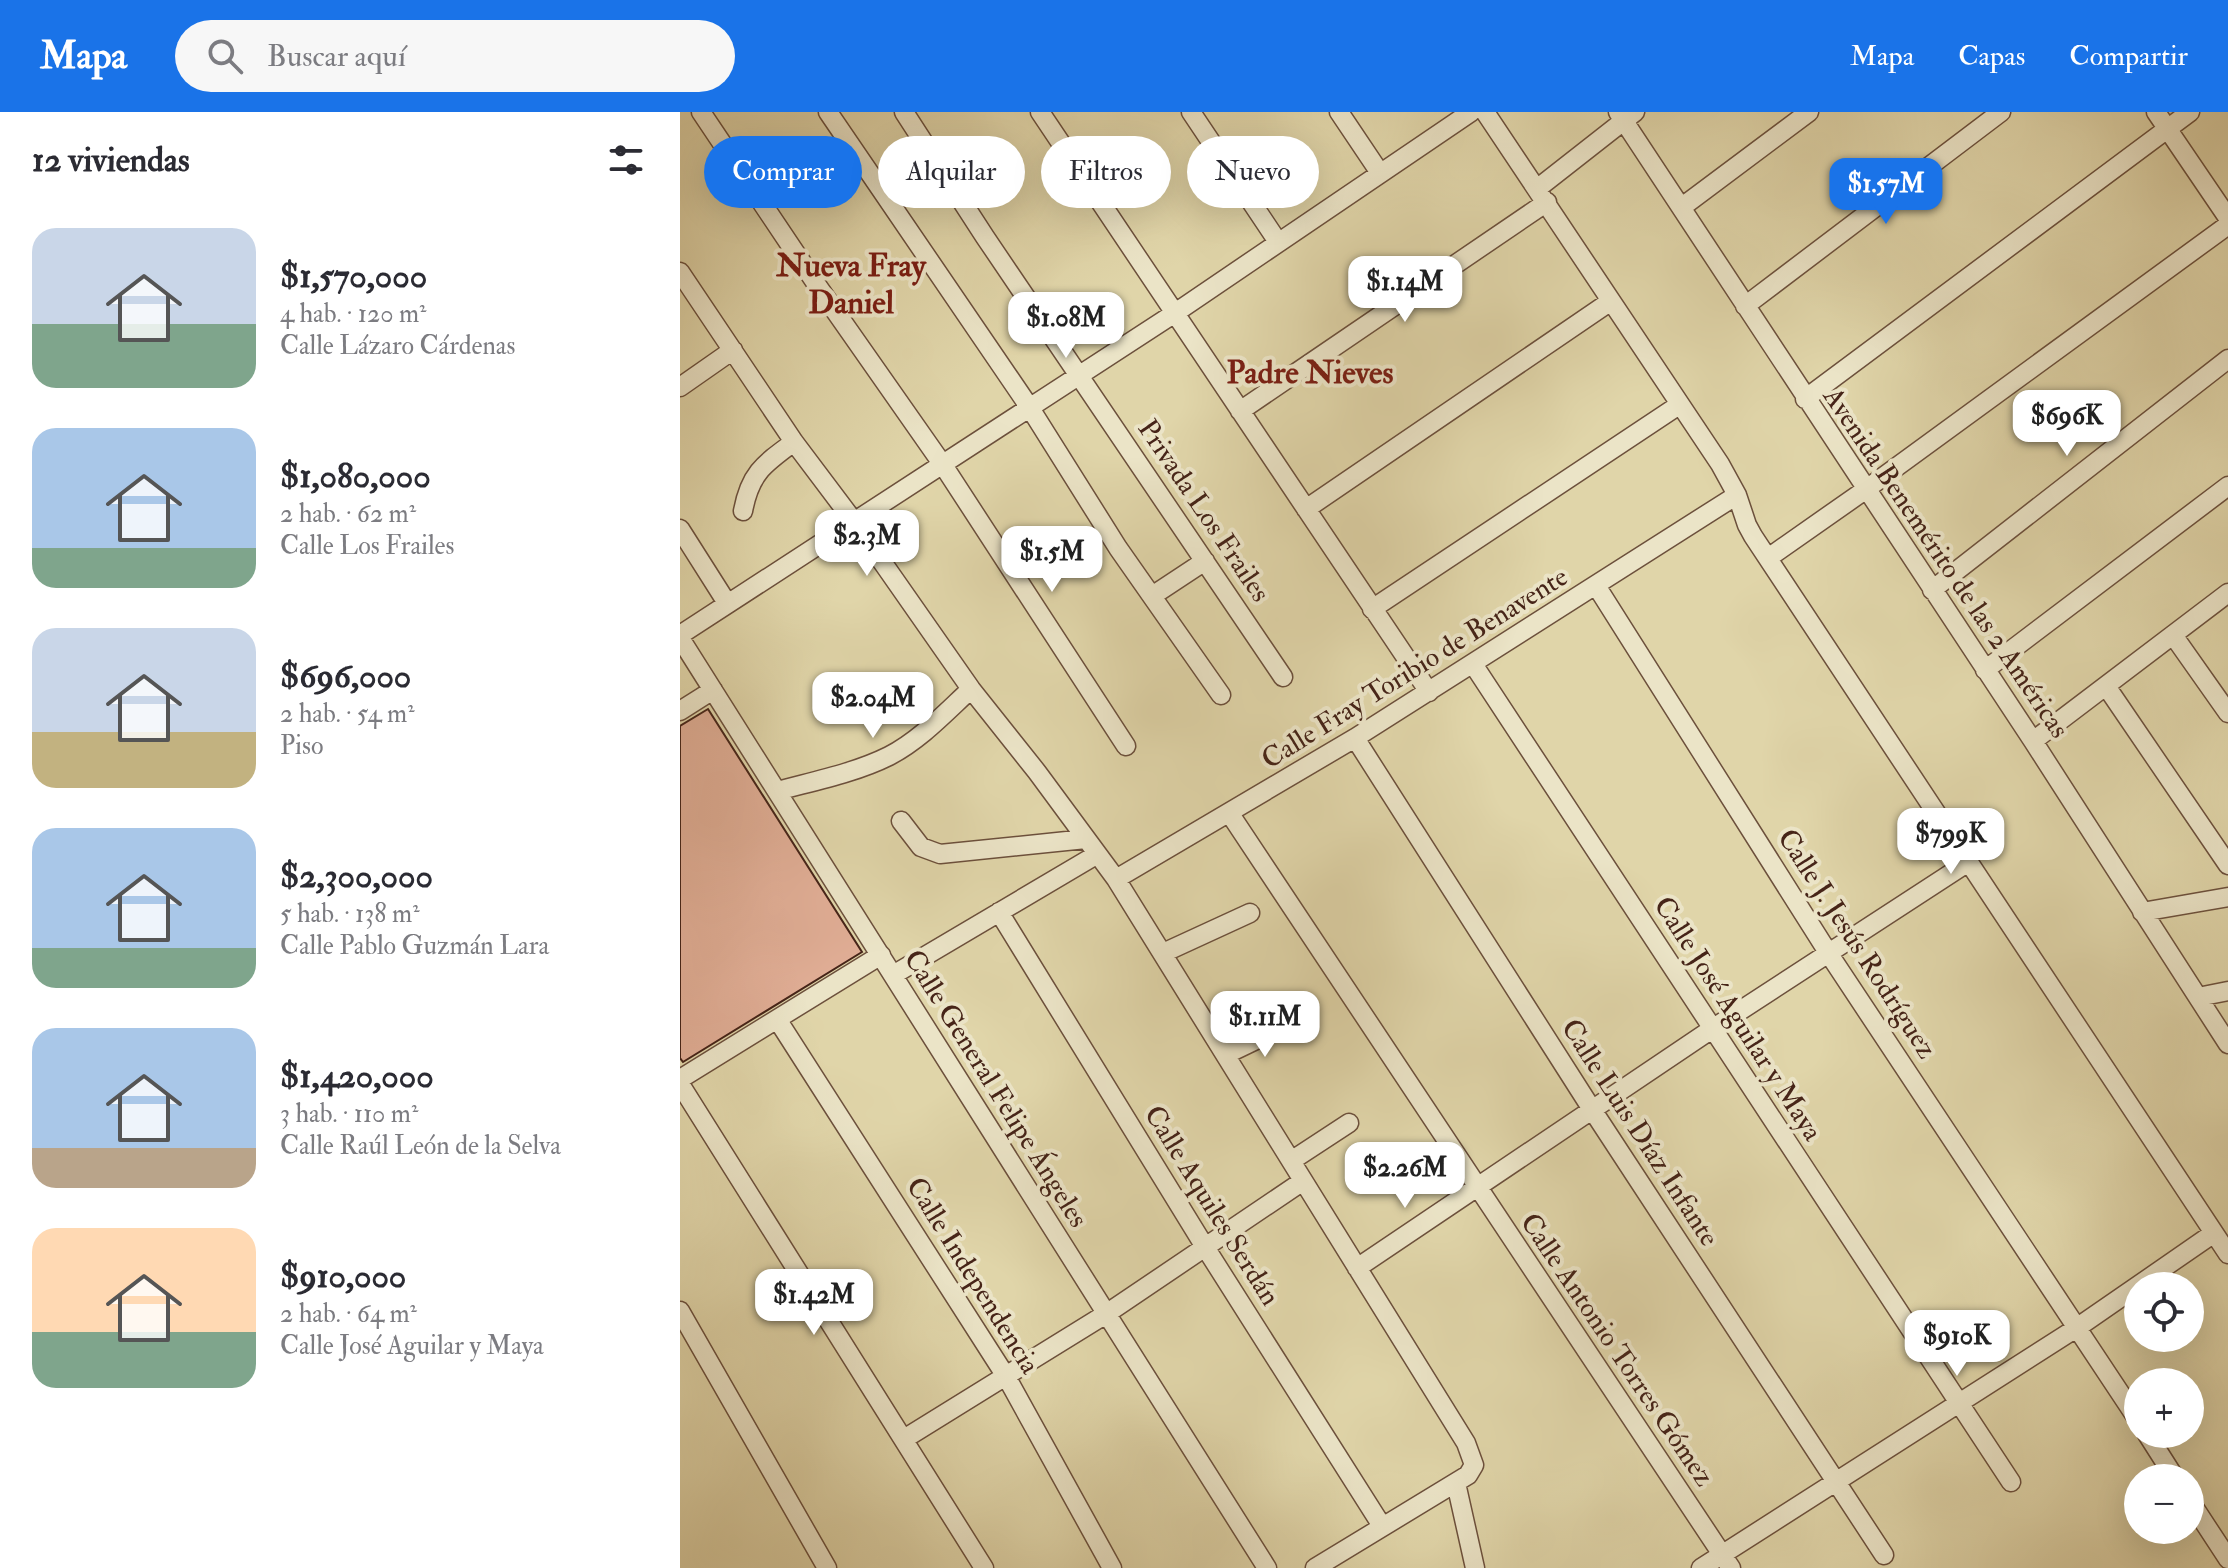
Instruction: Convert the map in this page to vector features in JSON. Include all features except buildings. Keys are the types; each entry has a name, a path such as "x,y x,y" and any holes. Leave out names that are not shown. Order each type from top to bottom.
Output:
{"street":[{"path":"701,112 943,465 1126,746"},
{"path":"828,112 1030,408 1118,548 1221,695"},
{"name":"Privada Los Frailes","path":"904,112 1283,677"},
{"path":"1040,112 1429,692"},
{"path":"1191,112 1278,242"},
{"path":"1339,112 1380,173"},
{"path":"680,636 1175,313 1471,112"},
{"path":"1485,112 1720,464 1737,495 1747,525 1768,558 2228,1254"},
{"path":"1682,207 1809,112"},
{"path":"1745,306 2001,112"},
{"path":"2156,112 2228,218"},
{"path":"1805,399 2190,112"},
{"path":"1240,411 1542,195 1626,115"},
{"name":"Avenida Benemérito de las 2 Américas","path":"1626,115 1805,399 2033,741 2228,1044"},
{"path":"1768,558 2228,225"},
{"path":"680,272 794,442 855,523 971,689 1116,879 1448,1412 1473,1459 1474,1465 1468,1475 1382,1526 1334,1562 1315,1568"},
{"path":"1306,509 1611,301"},
{"path":"680,387 733,350"},
{"path":"1932,590 2228,359"},
{"path":"1372,609 1679,405"},
{"path":"743,511 747,487 756,474 794,442"},
{"path":"1985,670 2228,486"},
{"name":"Calle Fray Toribio de Benavente","path":"1116,879 1355,738 1597,587 1737,495"},
{"path":"680,529 727,603"},
{"path":"1152,596 1205,561"},
{"name":"Calle J. Jesús Rodríguez","path":"1597,587 1829,954 2124,1398"},
{"path":"2033,741 2228,593"},
{"path":"2173,635 2227,708"},
{"name":"Calle General Felipe Ángeles","path":"680,636 1267,1568"},
{"name":"Calle José Aguilar y Maya","path":"1473,664 2011,1482"},
{"path":"2106,686 2228,865"},
{"path":"777,791 856,769 889,756 909,744 971,689"},
{"path":"680,711 713,690"},
{"name":"Calle Luis Díaz Infante","path":"1355,738 1593,1111 1884,1555"},
{"name":"Calle Antonio Torres Gómez","path":"1230,814 1726,1561"},
{"path":"901,821 921,847 940,854 1086,839"},
{"path":"893,975 1096,855"},
{"path":"1357,1268 1712,1029 1967,863"},
{"path":"2142,912 2228,897"},
{"name":"Calle Aquiles Serdán","path":"999,912 1205,1247 1382,1526"},
{"path":"1163,953 1250,913"},
{"path":"881,955 680,1082 984,1568"},
{"path":"2198,997 2228,991"},
{"name":"Calle Independencia","path":"777,1019 1007,1378 1112,1568"},
{"path":"1227,1054 1285,1026"},
{"path":"1291,1161 1349,1123"},
{"path":"904,1439 1106,1314 1303,1181"},
{"path":"1701,1568 1726,1561 1838,1482 2078,1327 2214,1233"},
{"path":"680,1311 827,1568"},
{"path":"1456,1483 1475,1568"},
{"path":"2204,1522 2228,1559"}],"district":[{"name":"Nueva Fray Daniel","path":"851,284"},
{"name":"Padre Nieves","path":"1310,372"}]}
